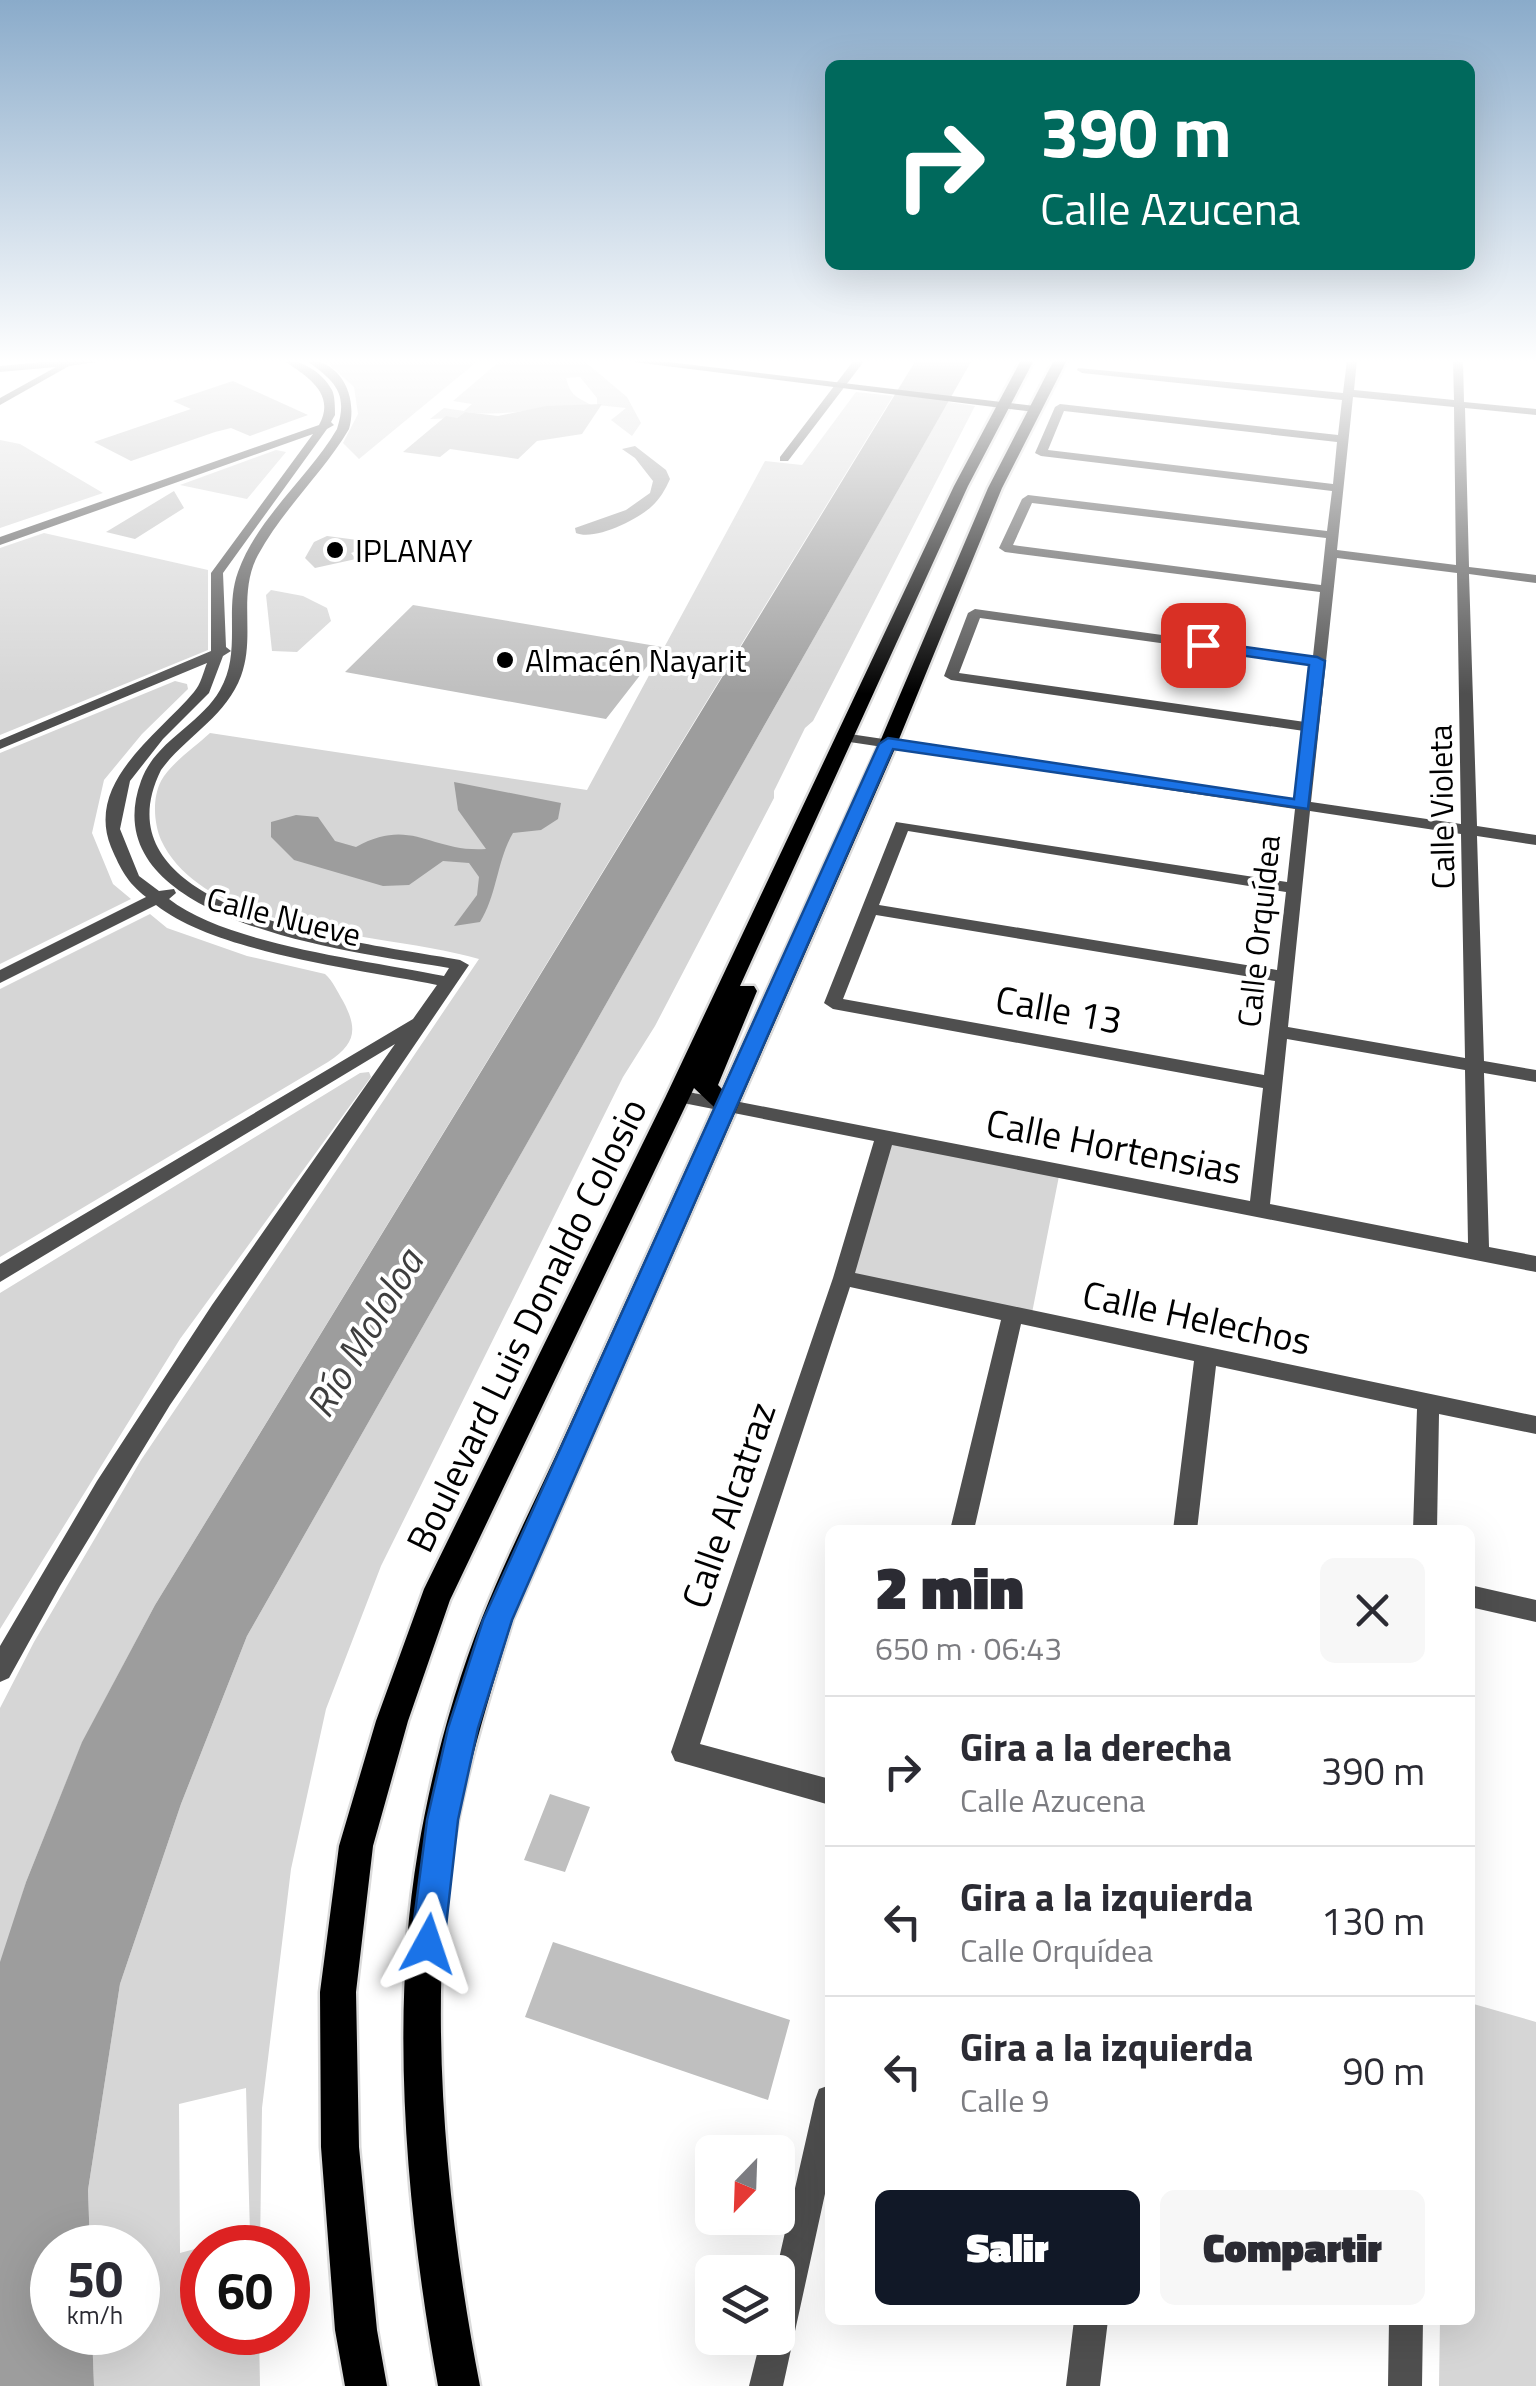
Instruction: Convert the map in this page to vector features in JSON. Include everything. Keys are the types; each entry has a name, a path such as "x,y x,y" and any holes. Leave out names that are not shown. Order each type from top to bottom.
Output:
{"main road":[{"name":"Boulevard Luis Donaldo Colosio","path":"366,2386 356,2330 340,2146 338,1992 356,1846 392,1720 435,1599 678,1096 969,471"},
{"path":"459,2386 441,2294 425,2141 425,1976 436,1850 463,1728 498,1620 888,744 1004,471"},
{"path":"727,1106 705,1087 753,974 748,948"}],"street":[{"path":"0,541 196,471"},
{"name":"Calle Nueve","path":"291,471 217,573 217,654 204,690 158,736 123,780 112,830 132,878 184,918 260,944 454,973"},
{"name":"Calle Nueve","path":"312,471 266,533 243,574 242,644 227,692 180,739 148,780 139,825 158,868 205,904 275,928 454,973"},
{"path":"1193,471 1337,488"},
{"name":"Calle Orquídea","path":"1259,1210 1339,471"},
{"name":"Calle Violeta","path":"1461,471 1479,1252"},
{"path":"1325,589 1005,548 1028,500 1332,536"},
{"path":"1330,553 1536,579"},
{"path":"1310,727 950,676 975,614 1317,661"},
{"path":"0,745 242,644"},
{"path":"843,737 1536,840"},
{"path":"1283,977 871,909 902,824 1292,888"},
{"path":"0,977 182,886"},
{"name":"Calle 13","path":"871,909 833,1003 1272,1083"},
{"path":"0,1670 174,1383 454,973"},
{"path":"0,1274 421,1020"},
{"path":"1277,1031 1536,1076"},
{"name":"Calle Hortensias","path":"678,1096 1536,1264"},
{"name":"Calle Alcatraz","path":"825,1791 684,1752 843,1278 885,1137"},
{"name":"Calle Helechos","path":"843,1278 1536,1425"},
{"path":"963,1525 1013,1314"},
{"path":"1186,1525 1206,1355"},
{"path":"1425,1525 1428,1402"},
{"path":"1475,1597 1536,1611"},
{"path":"795,2256 825,2122"},
{"path":"1084,2386 1090,2325"},
{"path":"1405,2386 1406,2325"},
{"path":"766,2386 773,2355"}],"shaded area":[{"path":"0,471 66,471 103,493 0,528"},
{"path":"217,471 270,471 247,499 180,485"},
{"path":"759,471 847,471 155,1605 82,1743 26,1882 0,1972 0,1708 34,1642 141,1460 479,959 303,925 258,913 217,895 184,872 161,840 155,811 161,781 210,733 587,790"},
{"path":"909,471 941,471 813,721 805,728 774,798 655,1026 623,1077 381,1566 326,1709 291,1869 262,2108 260,2225 250,2225 246,2088 179,2104 180,2355 259,2355 260,2386 94,2386 93,2355 160,2355 160,2225 89,2225 88,2190 120,1984 181,1804 247,1636"},
{"path":"44,533 208,570 208,650 0,735 0,548"},
{"path":"271,590 303,596 327,608 331,621 297,652 272,651 266,595"},
{"path":"175,681 187,684 188,689 142,734 104,780 92,833 113,884 131,899 0,964 0,753"},
{"path":"150,914 167,928 247,956 325,974 348,1011 352,1028 349,1042 328,1062 0,1257 0,989"},
{"path":"369,1072 371,1077 180,1339 0,1629 0,1293 360,1073"},
{"path":"885,1137 1060,1171 1031,1318 843,1278"},
{"path":"1475,2004 1536,2022 1536,2386 1439,2386 1440,2325 1475,2325"}],"water":[{"path":"645,471 667,471 670,479 651,507 636,518 604,532 576,533 575,528 626,510 650,493 653,481"},
{"name":"Río Mololoa","path":"848,471 909,471 247,1636 181,1804 120,1984 88,2190 89,2225 30,2225 30,2355 93,2355 94,2386 0,2386 0,1962 26,1882 82,1742 155,1605"},
{"path":"454,782 561,803 558,819 541,830 513,833 480,922 454,926 477,895 479,877 469,863 443,861 409,885 383,886 294,860 271,837 271,822 296,815 318,817 335,841 356,847 375,838 407,835 450,846 486,849 458,810"}],"building":[{"path":"174,491 184,508 135,539 106,532"},
{"name":"IPLANAY","path":"327,536 380,543 351,553 356,559 315,568 305,558 314,542"},
{"name":"Almacén Nayarit","path":"413,605 662,647 606,719 345,672"},
{"path":"550,1794 590,1807 565,1872 524,1860"},
{"path":"553,1942 790,2020 768,2100 525,2017"}],"place":[{"name":"IPLANAY","path":"335,550"},
{"name":"Almacén Nayarit","path":"505,660"}],"route":[{"path":"428,1944 442,1820 463,1728 498,1620 888,744 1302,805 1317,661 1203,645"}]}
